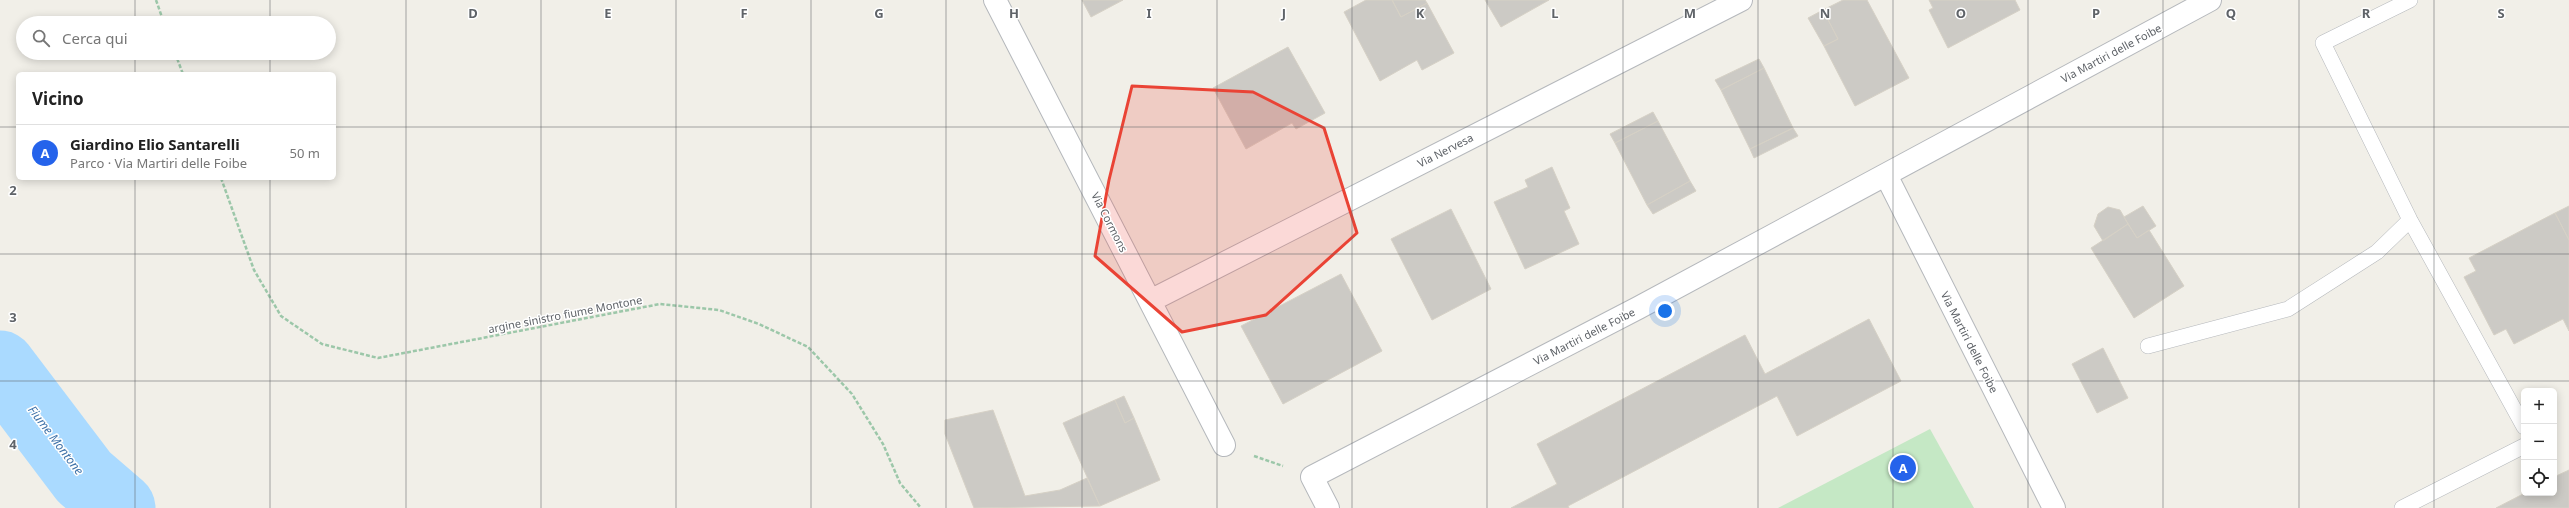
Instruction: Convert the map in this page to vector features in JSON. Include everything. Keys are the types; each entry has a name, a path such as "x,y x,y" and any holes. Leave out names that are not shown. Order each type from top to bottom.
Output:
{"street":[{"name":"Via Cormons","path":"995,0 1224,445"},
{"name":"Via Nervesa","path":"1150,301 1741,0"},
{"name":"Via Martiri delle Foibe","path":"1312,476 1638,308 2210,0"},
{"name":"Via Martiri delle Foibe","path":"1886,175 2054,508"},
{"path":"1312,476 1328,508"}],"lane":[{"path":"2410,0 2322,43 2410,220 2522,424"},
{"path":"2148,346 2288,309 2377,252 2410,220"},
{"path":"2402,508 2521,448"}],"path":[{"path":"156,0 162,16"},
{"path":"178,60 182,72"},
{"name":"argine sinistro fiume Montone","path":"222,180 254,270 281,316 322,344 378,358 660,304 719,310 759,324 808,347 852,394 883,444 900,483 922,508"},
{"path":"1224,445 1312,476"}],"highlighted area":[{"path":"1132,86 1253,92 1324,128 1357,233 1266,315 1182,332 1095,256 1109,180"}],"green space":[{"path":"1930,429 1974,508 1778,508"}],"building":[{"path":"1082,0 1123,0 1091,17"},
{"path":"1366,0 1392,0 1401,17 1427,3 1454,53 1422,70 1417,60 1380,81 1344,12"},
{"path":"1392,0 1425,0 1427,3 1401,17"},
{"path":"1485,0 1549,0 1501,27"},
{"path":"1843,0 1867,0 1909,78 1855,106 1824,46 1838,39 1823,10"},
{"path":"1929,0 2015,0 2020,10 1948,48 1929,10 1933,8"},
{"path":"1823,10 1838,39 1824,46 1808,18"},
{"path":"1288,47 1325,113 1296,129 1292,123 1246,149 1213,88"},
{"path":"1759,59 1764,68 1721,90 1715,80"},
{"path":"1764,68 1793,128 1750,149 1721,90"},
{"path":"1653,112 1658,121 1615,143 1610,134"},
{"path":"1658,121 1690,181 1647,205 1615,143"},
{"path":"1793,128 1798,136 1754,158 1750,149"},
{"path":"1552,167 1570,208 1564,211 1579,244 1525,269 1494,202 1528,187 1525,180"},
{"path":"1690,181 1696,191 1653,214 1647,205"},
{"path":"2143,206 2156,226 2137,238 2124,217"},
{"path":"2569,206 2569,240 2555,213"},
{"path":"2108,207 2120,210 2128,224 2103,241 2094,226 2098,214"},
{"path":"1451,209 1491,289 1432,320 1391,239"},
{"path":"2555,213 2569,240 2569,331 2563,319 2514,344 2506,329 2494,335 2464,277 2476,271 2469,258"},
{"path":"2128,224 2137,238 2149,230 2184,286 2134,318 2091,248"},
{"path":"1341,274 1382,351 1283,404 1241,326"},
{"path":"1869,319 1901,381 1797,436 1777,396 1568,506 1569,508 1511,508 1557,484 1537,444 1745,335 1765,374"},
{"path":"2103,348 2128,398 2097,413 2072,364"},
{"path":"1124,396 1134,418 1125,423 1115,400"},
{"path":"1115,400 1125,423 1134,418 1160,480 1100,506 1063,423"},
{"path":"993,410 1025,496 1060,490 1087,478 1100,506 974,508 945,434 945,420"},
{"path":"2569,470 2569,508 2496,508 2521,495 2557,496 2557,476"}],"waterway":[{"name":"Fiume Montone","path":"0,366 84,477 120,508"}],"place":[{"name":"Giardino Elio Santarelli","path":"1903,468"}]}
